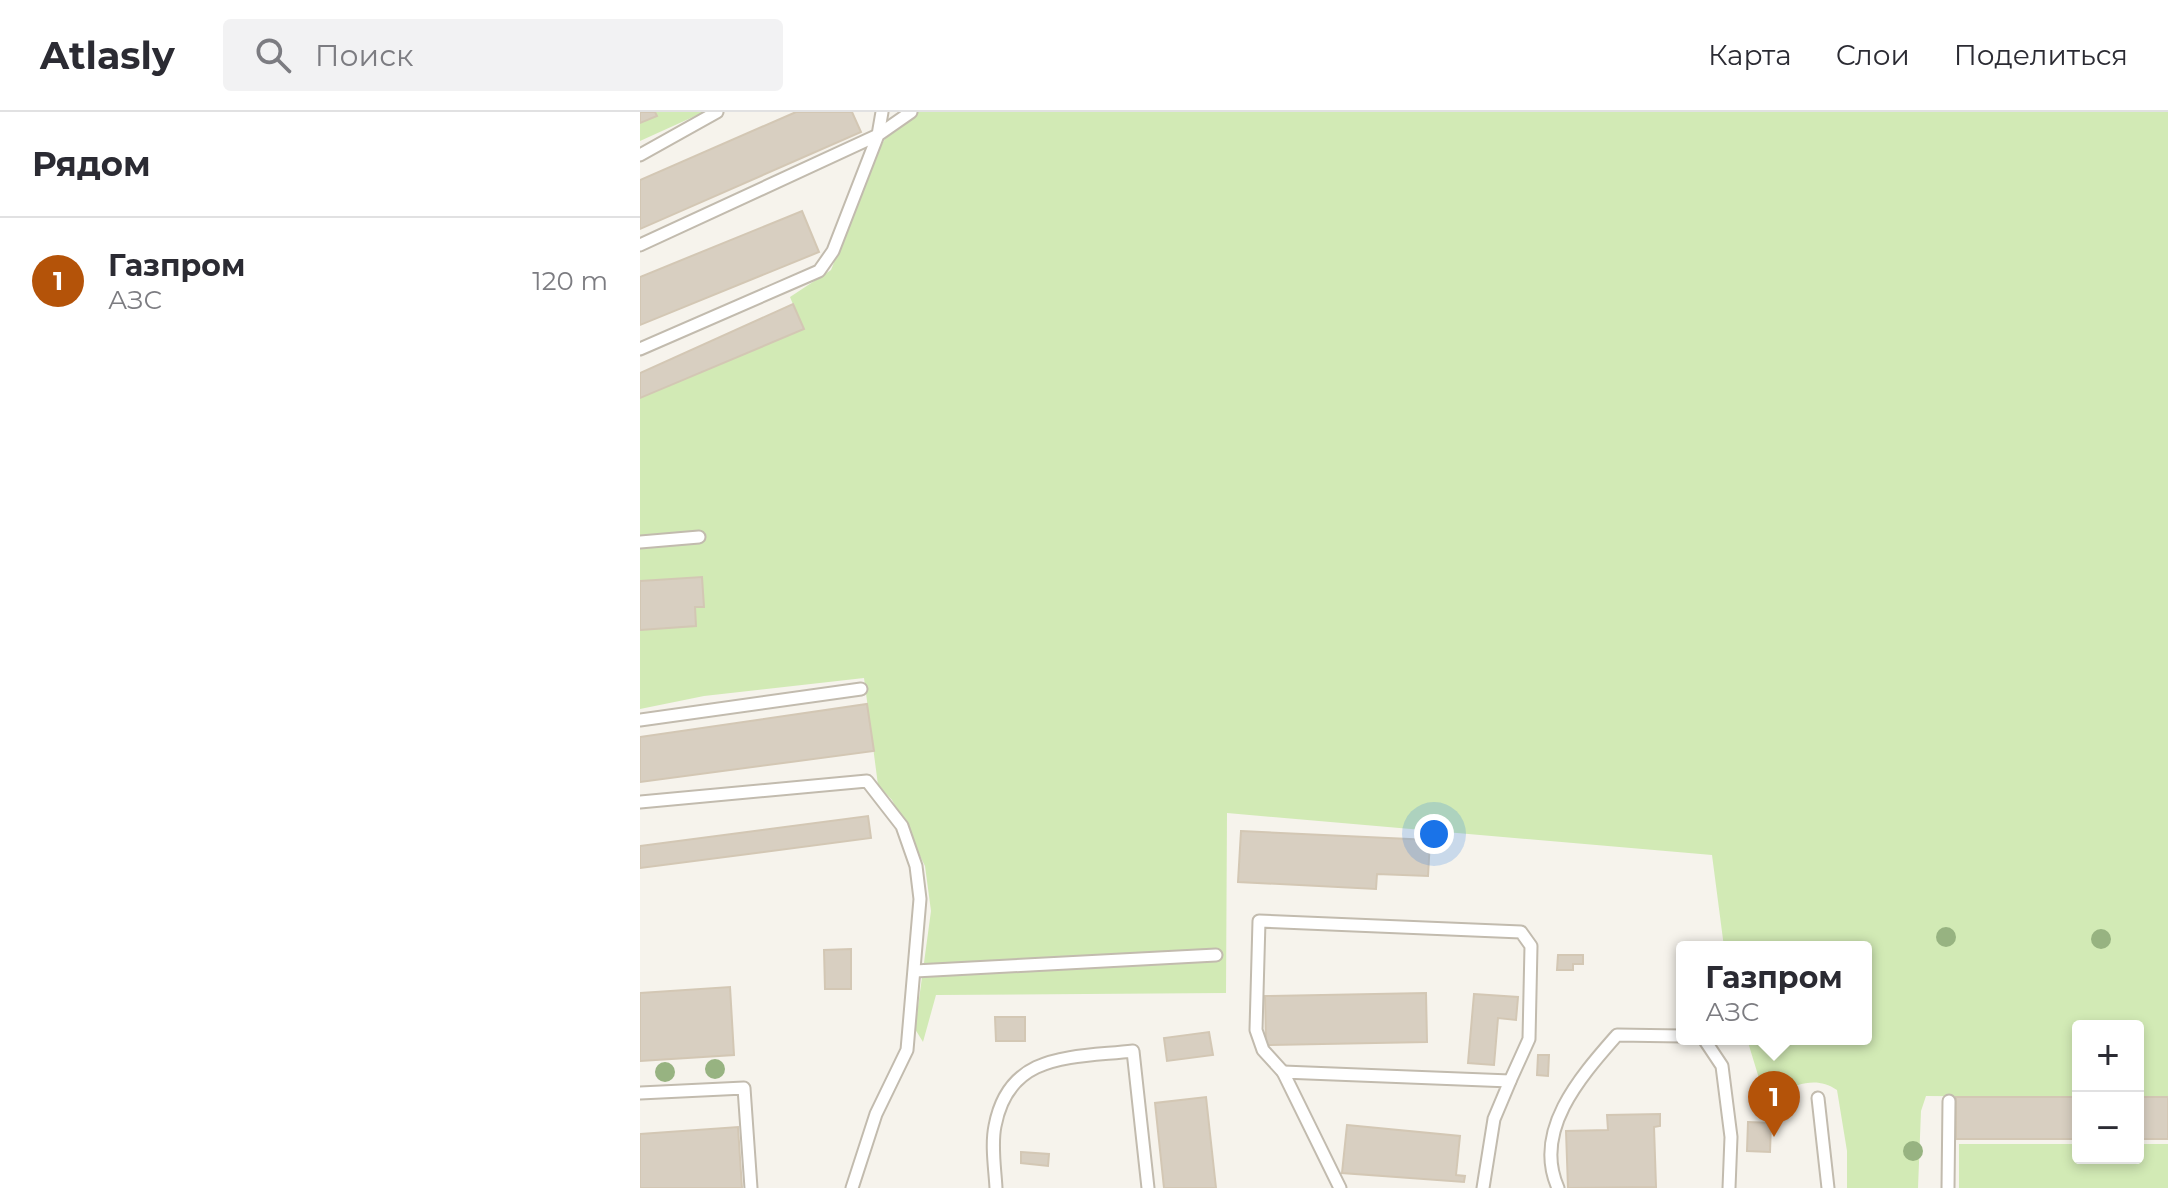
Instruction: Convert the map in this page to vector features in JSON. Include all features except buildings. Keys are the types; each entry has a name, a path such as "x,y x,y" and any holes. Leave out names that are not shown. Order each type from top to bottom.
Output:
{"lane":[{"path":"640,155 717,112"},
{"path":"640,349 819,271 839,237 878,135 882,112"},
{"path":"640,245 878,135 911,112"},
{"path":"640,542 699,537"},
{"path":"640,720 861,689"},
{"path":"640,802 867,781 902,826 916,866 920,899 907,1050 876,1114 852,1188"},
{"path":"1340,1188 1283,1072 1263,1050 1256,1030 1259,921 1521,932 1531,946 1529,1039 1494,1119 1483,1188"},
{"path":"915,971 1216,955"},
{"path":"1558,1188 1552,1157 1553,1132 1575,1084 1617,1035 1676,1036"},
{"path":"1708,1045 1722,1066 1731,1137 1729,1188"},
{"path":"996,1188 994,1128 1006,1089 1027,1069 1133,1051 1148,1188"},
{"path":"1283,1072 1510,1081"},
{"path":"640,1093 744,1088 751,1188"},
{"path":"1818,1098 1828,1188"},
{"path":"1948,1188 1949,1101"}],"green space":[{"path":"655,112 704,112 640,141 640,123 656,116"},
{"path":"915,112 2168,112 2168,1097 2144,1097 2144,1020 2072,1020 2072,1097 1926,1096 1921,1111 1918,1188 1847,1188 1847,1151 1837,1090 1823,1084 1809,1083 1781,1092 1772,1121 1749,1045 1872,1045 1872,941 1723,941 1712,855 1227,813 1226,993 936,995 923,1042 915,1029 931,911 925,866 892,800 878,785 864,678 704,696 640,709 640,630 695,626 695,607 704,606 702,577 640,581 640,398 803,329 790,297 831,270 878,151 890,130"},
{"path":"1959,1144 2072,1144 2072,1164 2144,1164 2144,1144 2168,1144 2168,1188 1959,1188"}],"place":[{"name":"Газпром","path":"1774,1137"}]}
